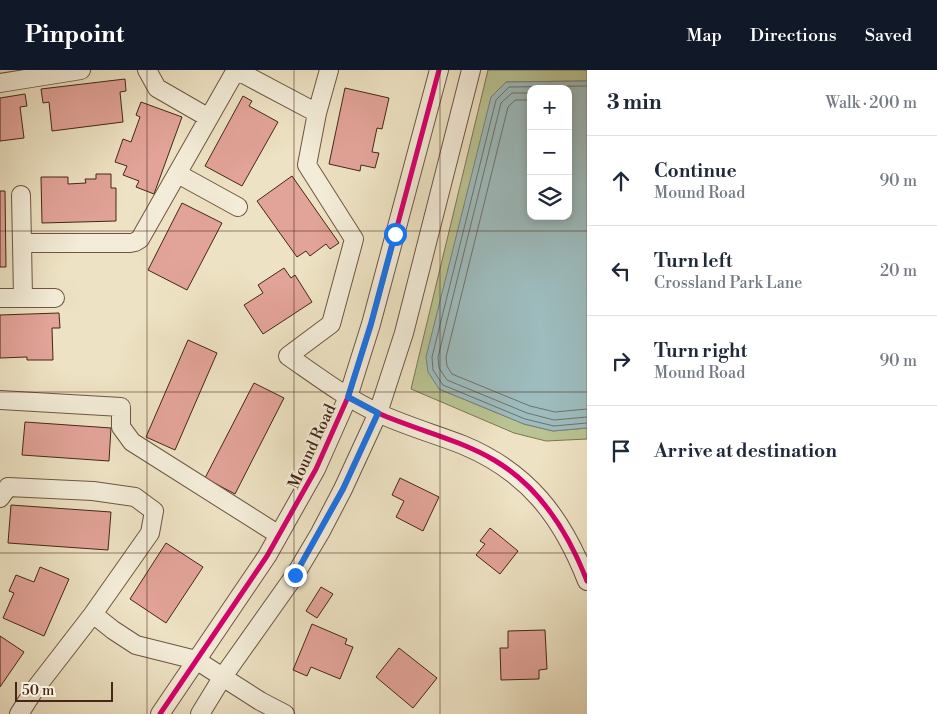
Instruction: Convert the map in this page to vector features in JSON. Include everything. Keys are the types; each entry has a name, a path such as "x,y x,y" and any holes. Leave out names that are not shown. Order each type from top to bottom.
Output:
{"street":[{"path":"0,83 81,70"},
{"path":"148,70 157,88 209,118"},
{"path":"22,243 135,242 144,235 236,70 317,113"},
{"path":"328,70 307,165 354,239 331,324 288,356 348,397 378,413 465,446 495,460 529,486 555,517 575,550 587,581"},
{"name":"Mound Road","path":"160,714 279,536 316,469 348,397 371,324 438,70"},
{"path":"200,714 222,678 295,575 320,533 343,489 378,413 404,332 471,70"},
{"path":"178,174 238,207"},
{"path":"21,195 23,298"},
{"path":"0,298 56,298"},
{"path":"0,400 121,407 122,427 132,442 279,536"},
{"path":"0,498 8,487 93,491 135,498 154,511 150,534 19,714"},
{"path":"93,614 136,645 196,660 222,678 285,714"}],"green space":[{"path":"488,70 587,70 587,81 506,82 439,389 524,424 553,431 587,428 587,439 546,441 514,433 411,389"}],"water":[{"path":"587,81 587,428 553,431 524,424 439,389 428,372 426,357 491,97 506,82"}],"building":[{"path":"125,79 126,91 120,92 123,122 52,131 49,102 43,103 41,89"},
{"path":"345,88 389,98 382,129 377,128 372,152 379,153 375,168 361,165 360,171 329,164"},
{"path":"25,94 27,106 20,107 24,138 0,141 0,98"},
{"path":"243,96 252,101 249,106 278,122 242,186 205,166"},
{"path":"141,102 182,117 154,194 136,187 139,181 123,175 127,166 115,162 123,139 131,142 140,117 136,115"},
{"path":"96,174 111,174 111,188 116,188 116,221 42,223 41,177 68,177 68,184 86,183 85,179 96,179"},
{"path":"292,176 339,243 330,249 326,244 310,256 306,251 297,257 257,201"},
{"path":"0,191 5,191 6,267 0,267"},
{"path":"182,203 222,223 187,290 148,270"},
{"path":"284,268 291,278 295,275 312,302 263,334 244,305 263,293 258,285"},
{"path":"59,313 60,328 52,328 53,360 27,360 27,357 0,358 0,315"},
{"path":"188,340 217,353 175,450 146,437"},
{"path":"254,383 284,398 235,494 205,478"},
{"path":"25,422 111,428 109,461 22,455"},
{"path":"400,478 439,497 423,531 396,517 404,501 392,495"},
{"path":"11,505 111,512 108,550 8,543"},
{"path":"490,528 518,551 500,574 476,555 485,544 480,541"},
{"path":"166,543 203,567 166,623 130,599"},
{"path":"40,567 69,579 44,636 3,618 14,593 9,591 16,575 34,582"},
{"path":"321,587 333,594 317,618 306,611"},
{"path":"312,624 347,639 345,644 353,647 340,679 311,667 307,676 293,670"},
{"path":"545,630 547,669 539,670 539,679 501,680 500,648 508,648 508,631"},
{"path":"0,636 24,652 0,687"},
{"path":"399,648 437,678 413,708 376,677"}],"cycle path":[{"path":"160,714 267,556 316,469 348,397 371,324 439,70"},
{"path":"348,397 378,413 451,440 480,453 510,471 525,483 551,512 571,545 587,581"}],"route":[{"path":"295,575 343,489 378,413 348,397 371,324 395,234"}]}
